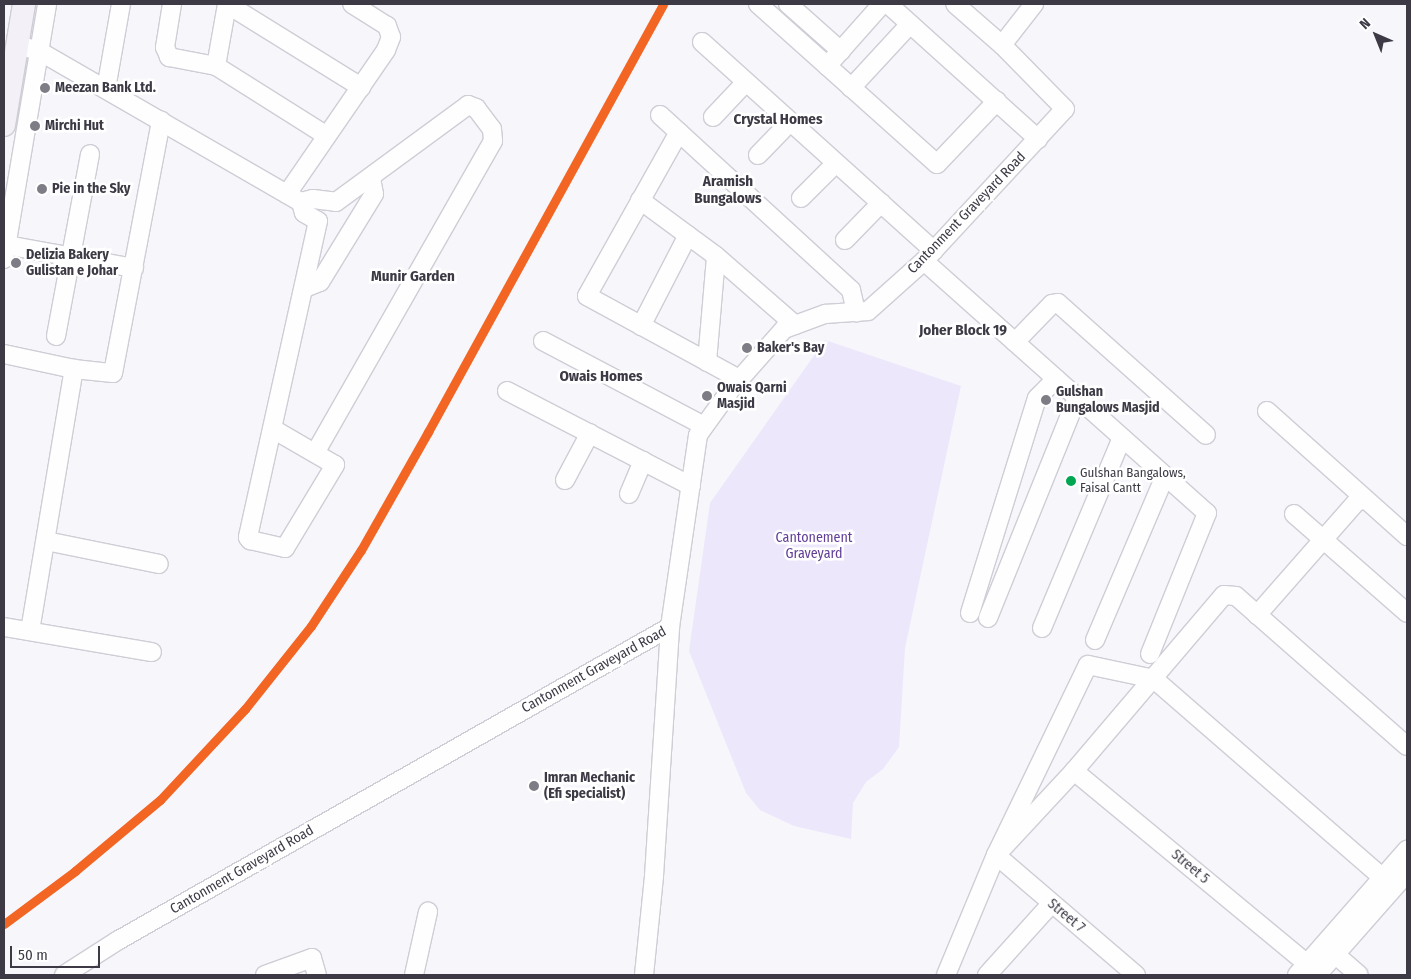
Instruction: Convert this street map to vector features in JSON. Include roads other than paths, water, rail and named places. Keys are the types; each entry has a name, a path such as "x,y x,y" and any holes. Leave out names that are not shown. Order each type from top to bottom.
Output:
{"main road":[{"path":"4,125 28,48 24,4"}],"street":[{"path":"47,4 28,48 5,252 71,256 134,268"},
{"path":"106,89 121,4"},
{"path":"172,4 166,54 216,66 327,136"},
{"path":"216,66 227,4 361,87"},
{"path":"294,198 327,136 361,87 391,37 387,26 352,4"},
{"path":"758,4 937,164 997,101"},
{"path":"788,4 840,51"},
{"path":"827,66 882,4"},
{"path":"888,4 1038,139"},
{"path":"955,4 1002,45 1034,4"},
{"path":"851,88 910,24"},
{"path":"702,42 881,203 929,256 1015,342 1207,513 1150,654"},
{"name":"Cantonment Graveyard Road","path":"63,975 670,627 698,435 739,380 784,329 826,314 868,310 929,256 1062,114 1063,105 1002,45"},
{"path":"28,48 106,89 294,198 304,213 318,220 305,288 273,429 250,540 286,546 335,464 273,429"},
{"path":"713,117 746,82"},
{"path":"294,198 336,202 468,105 476,108 492,129 493,141 315,453"},
{"path":"660,115 851,290 856,312"},
{"path":"4,354 74,369 107,373 116,368 161,121"},
{"path":"758,155 790,122"},
{"path":"679,132 587,293 590,299 739,380"},
{"path":"56,336 90,154"},
{"path":"801,198 836,163"},
{"path":"305,288 320,282 374,194 371,178"},
{"path":"640,200 716,256 795,325"},
{"path":"845,240 881,203"},
{"path":"640,326 688,235"},
{"path":"707,362 716,256"},
{"path":"1015,342 1052,304 1058,303 1206,435"},
{"path":"543,341 704,426"},
{"path":"30,631 74,369"},
{"path":"970,614 1037,398 1056,379"},
{"path":"507,391 692,486"},
{"path":"988,618 1077,398"},
{"path":"1267,411 1363,500 1407,536"},
{"path":"565,480 590,434"},
{"path":"1042,628 1122,438"},
{"path":"629,494 643,461"},
{"path":"1095,640 1166,476"},
{"path":"1257,615 1357,501 1363,500"},
{"path":"1294,514 1407,612"},
{"path":"46,541 159,564"},
{"path":"996,855 1074,771 1224,595 1236,596 1407,746"},
{"path":"4,627 152,652"},
{"path":"644,975 654,876 670,627"},
{"path":"946,975 996,855 1084,670 1093,665 1154,679 1382,877"},
{"name":"Street 5","path":"1074,771 1307,971"},
{"path":"1307,971 1340,942 1382,877 1407,850"},
{"name":"Street 7","path":"996,855 1136,975"},
{"path":"1307,971 1340,942 1407,873"},
{"path":"987,975 1051,904"},
{"path":"414,975 428,912"},
{"path":"1340,942 1359,975"},
{"path":"265,975 312,958 317,975"}],"place":[{"name":"Meezan Bank Ltd.","path":"45,88"},
{"name":"Mirchi Hut","path":"35,126"},
{"name":"Pie in the Sky","path":"42,189"},
{"name":"Delizia Bakery Gulistan e Johar","path":"16,263"},
{"name":"Baker's Bay","path":"747,348"},
{"name":"Owais Qarni Masjid","path":"707,396"},
{"name":"Gulshan Bungalows Masjid","path":"1046,400"},
{"name":"Gulshan Bangalows, Faisal Cantt","path":"1071,481"},
{"name":"Imran Mechanic (Efi specialist)","path":"534,786"}],"district":[{"name":"Crystal Homes","path":"778,120"},
{"name":"Aramish Bungalows","path":"728,190"},
{"name":"Munir Garden","path":"413,277"},
{"name":"Joher Block 19","path":"963,331"},
{"name":"Owais Homes","path":"601,377"}],"park label":[{"name":"Cantonement Graveyard","path":"814,546"}]}
